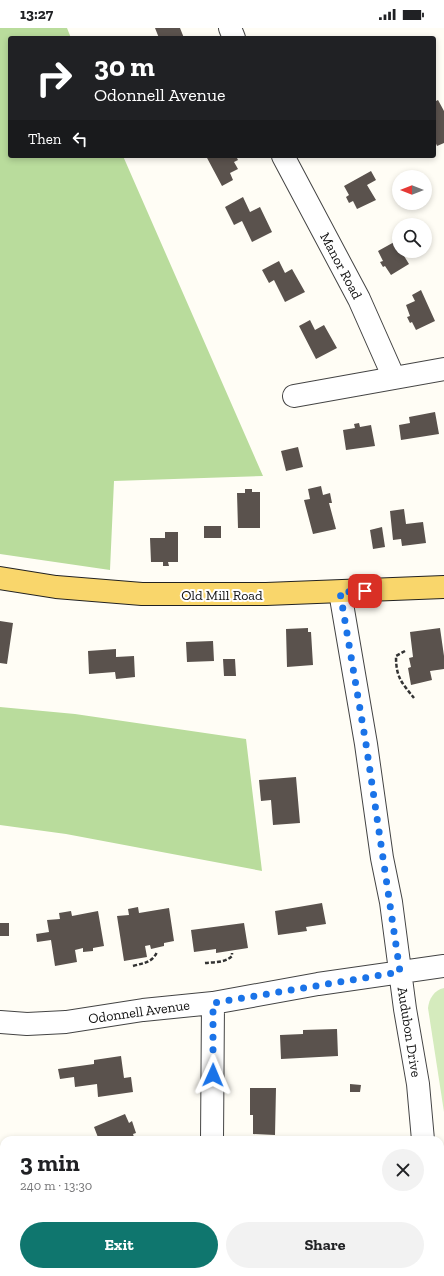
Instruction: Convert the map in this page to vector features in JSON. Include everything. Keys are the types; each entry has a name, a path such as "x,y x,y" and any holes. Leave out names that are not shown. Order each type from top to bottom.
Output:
{"main road":[{"name":"Old Mill Road","path":"0,578 56,586 135,594 234,595 444,587"}],"street":[{"name":"Manor Road","path":"284,158 359,299 394,378"},
{"path":"294,396 444,369"},
{"name":"Audubon Drive","path":"340,592 366,744 418,1084 423,1136"},
{"name":"Odonnell Avenue","path":"0,1022 27,1024 66,1022 144,1010 213,1003 444,966"},
{"path":"212,1136 213,1003"}],"path":[{"path":"405,651 396,656 396,664 399,679 414,698"},
{"path":"133,966 148,963 155,957 157,952"},
{"path":"204,963 222,961 232,956 232,953"}],"green space":[{"path":"0,28 67,28 70,36 8,36 8,158 124,158 263,476 114,481 110,570 0,554"},
{"path":"0,707 75,714 246,739 262,871 66,834 0,825"},
{"path":"444,988 444,1112 428,1008 433,995 440,989"}],"building":[{"path":"155,28 180,28 183,36 158,36"},
{"path":"438,100 444,111 444,143 437,146 436,144 436,101"},
{"path":"207,158 237,158 238,160 234,162 238,169 230,173 233,180 222,186"},
{"path":"371,171 376,180 367,185 376,200 357,209 353,201 349,203 346,197 349,195 344,186"},
{"path":"243,197 250,212 260,207 272,232 252,242 242,221 234,225 225,207"},
{"path":"392,243 392,258 405,258 409,264 391,275 385,266 383,267 380,262 383,261 378,251"},
{"path":"279,261 285,273 292,269 305,292 285,302 274,280 269,283 262,270"},
{"path":"421,290 435,321 416,330 412,322 410,323 407,317 410,316 406,305 415,301 412,295"},
{"path":"310,320 315,330 324,325 337,348 316,359 299,326"},
{"path":"435,412 439,434 401,440 399,425 410,423 409,417"},
{"path":"359,423 360,427 371,425 375,446 346,450 343,430 355,428 354,424"},
{"path":"298,447 303,467 286,471 281,451"},
{"path":"321,486 323,495 330,493 332,503 329,503 336,529 313,534 304,500 310,499 308,489"},
{"path":"245,489 252,489 252,492 260,492 260,528 238,528 237,493 245,493"},
{"path":"404,509 406,524 423,522 426,543 402,546 401,539 393,540 390,511"},
{"path":"204,526 221,526 221,538 204,538"},
{"path":"382,527 385,547 373,549 370,530"},
{"path":"165,532 178,532 178,562 168,562 169,566 163,566 163,562 151,562 150,538 165,538"},
{"path":"0,621 13,623 7,664 0,663"},
{"path":"308,628 308,632 311,632 313,665 287,667 286,629"},
{"path":"440,628 444,656 444,669 430,671 432,680 411,685 408,668 411,667 409,658 413,657 410,632"},
{"path":"213,641 214,661 187,662 186,642"},
{"path":"116,649 116,657 134,656 135,677 116,679 115,672 89,674 88,651"},
{"path":"223,659 235,659 236,676 224,676"},
{"path":"296,777 300,823 273,825 271,800 261,801 259,780"},
{"path":"322,903 326,924 306,927 307,931 278,935 275,911"},
{"path":"138,907 139,913 169,908 174,941 164,943 164,946 151,949 150,945 145,946 147,957 124,961 117,916 129,915 128,909"},
{"path":"71,911 72,916 98,911 104,946 93,948 93,951 83,952 83,948 75,950 77,962 55,966 51,940 37,942 36,934 49,932 47,920 60,919 59,913"},
{"path":"0,923 9,923 9,936 0,936"},
{"path":"244,923 248,948 216,953 216,949 194,952 191,930"},
{"path":"337,1029 338,1056 281,1059 280,1035 303,1034 303,1030"},
{"path":"121,1056 124,1078 131,1077 133,1092 98,1097 97,1084 75,1087 74,1077 60,1079 58,1069 94,1064 94,1060"},
{"path":"350,1084 361,1085 360,1092 350,1092"},
{"path":"250,1088 276,1088 275,1135 253,1134 253,1115 250,1115"},
{"path":"125,1114 129,1123 132,1121 136,1133 133,1134 134,1136 97,1136 94,1127"}],"route":[{"path":"213,1075 213,1003 318,984 400,972 391,902 382,858 366,744 340,592 365,591"}]}
